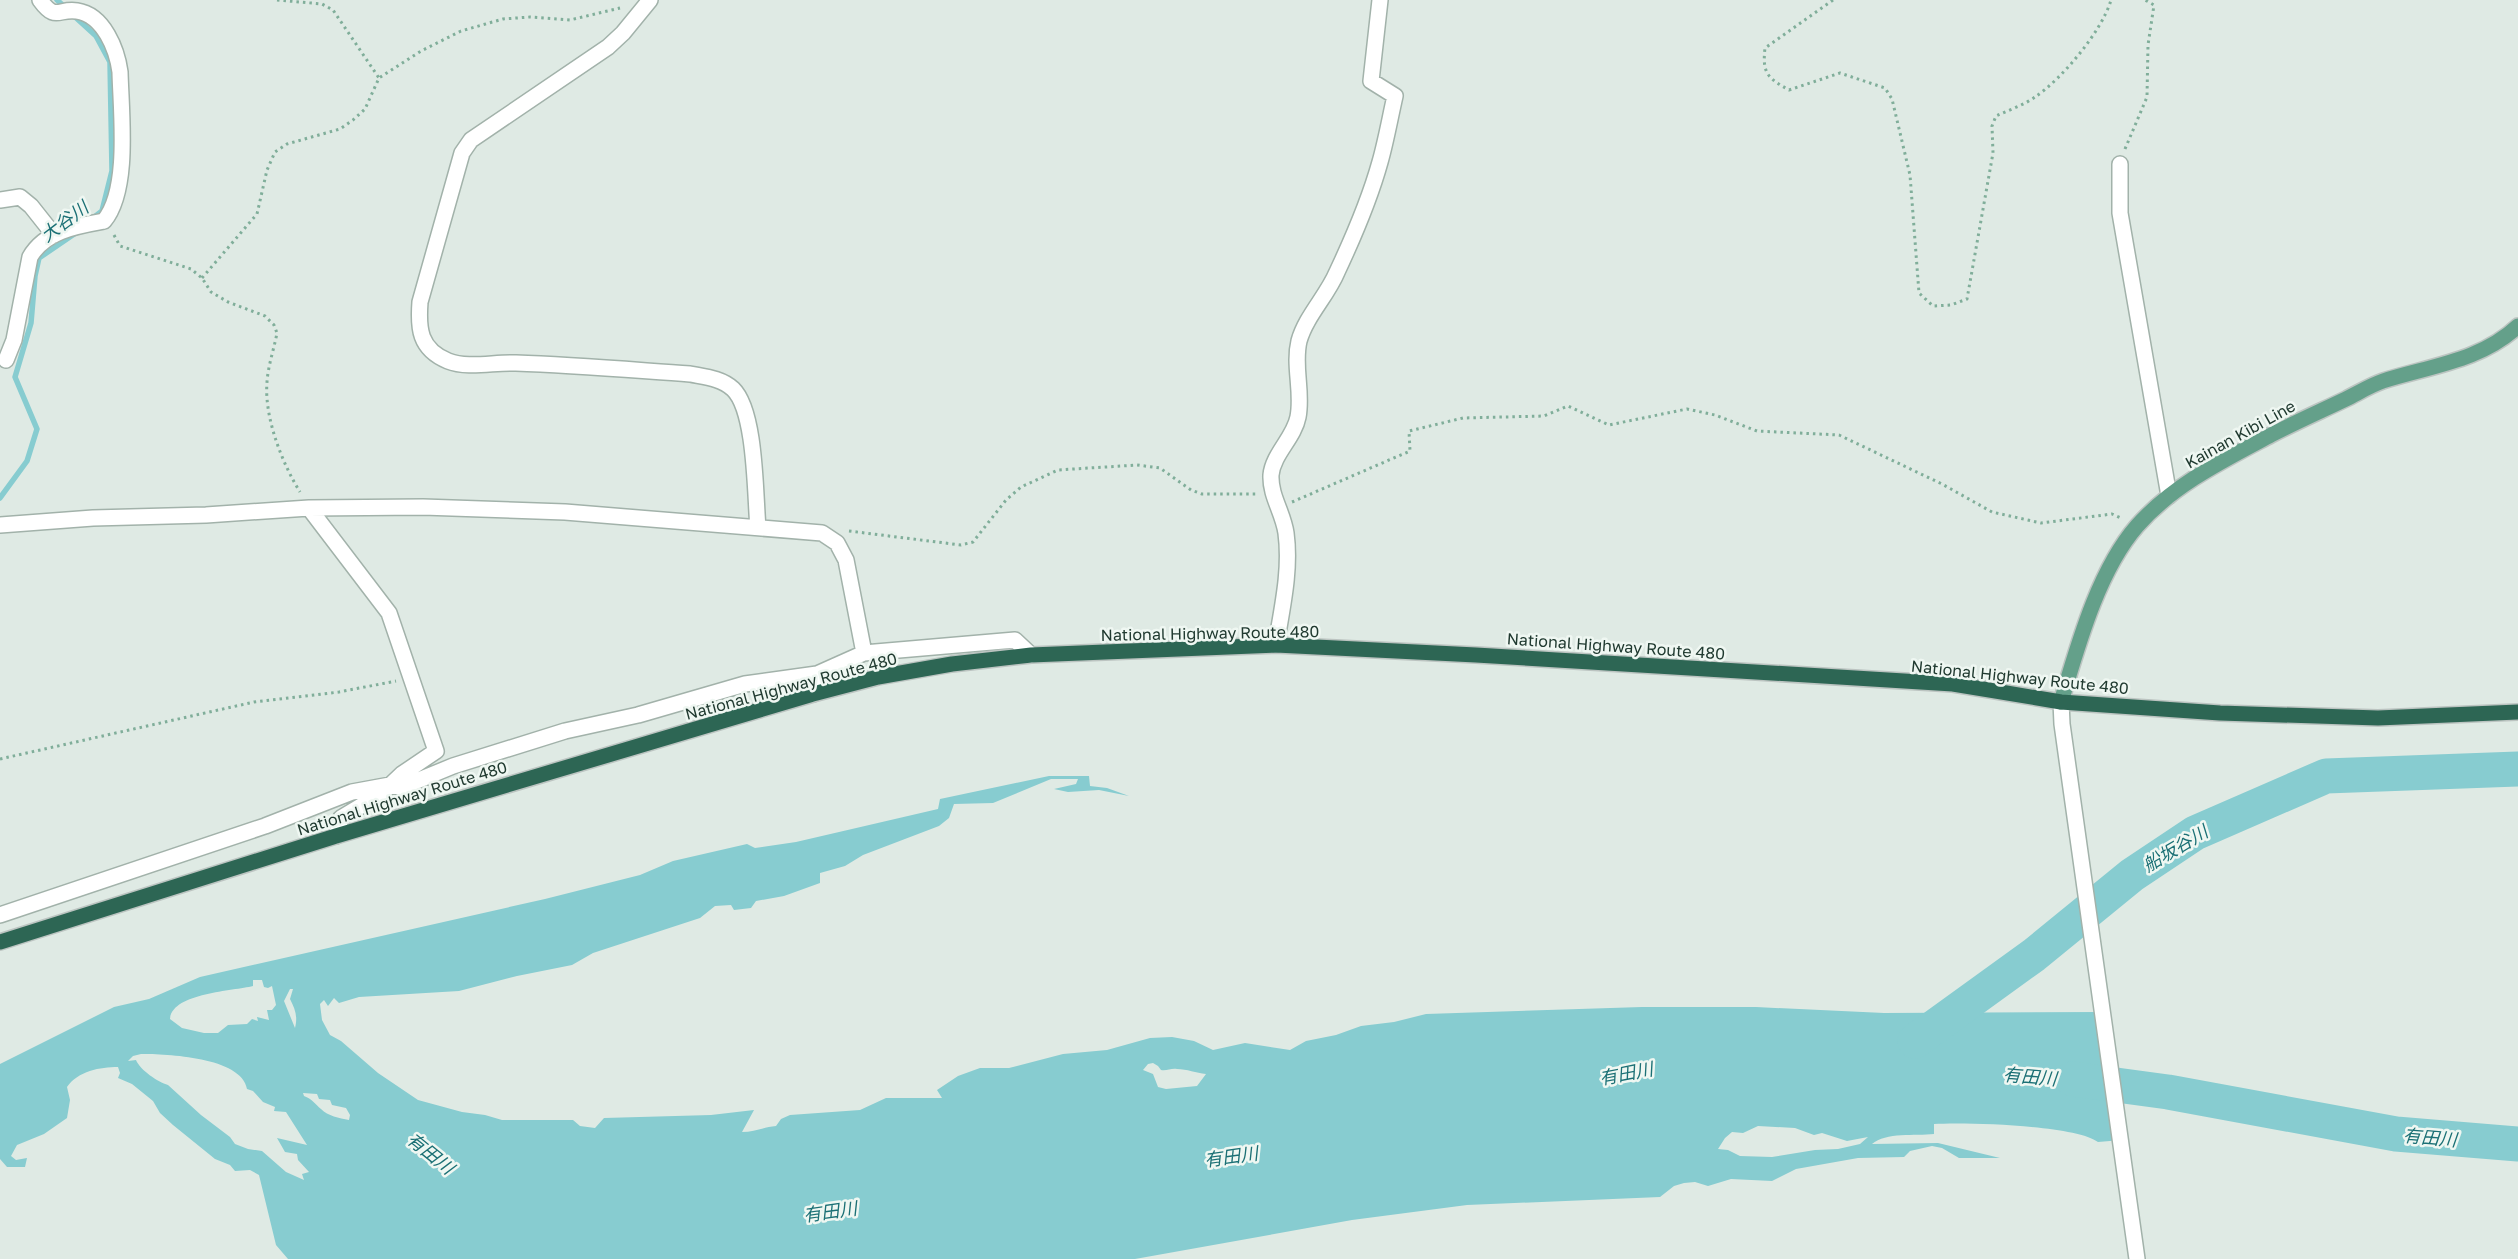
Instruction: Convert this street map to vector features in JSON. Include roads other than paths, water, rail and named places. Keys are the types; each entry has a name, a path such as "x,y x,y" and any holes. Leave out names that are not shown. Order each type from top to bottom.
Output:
{"highway":[{"name":"National Highway Route 480","path":"0,942 336,836 813,694 878,677 952,664 1031,655 1276,646 1496,656 1952,684 2061,702 2220,713 2378,718 2518,712"}],"main road":[{"name":"Kainan Kibi Line","path":"2061,702 2076,650 2106,574 2137,526 2169,496 2212,466 2294,423 2382,381 2463,360 2508,335 2518,326"}],"street":[{"path":"6,360 14,340 30,257 36,246 72,226 104,221 112,211 121,172 120,72 118,56 103,28 89,15 76,10 57,14 48,10 40,0"},
{"path":"650,0 623,33 608,47 471,140 462,153 420,302 418,320 421,339 434,352 448,361 466,364 514,363 690,374 716,379 733,389 748,419 758,528"},
{"path":"1276,646 1289,559 1286,531 1280,508 1272,494 1271,474 1275,461 1291,436 1298,418 1300,395 1297,365 1299,342 1305,326 1336,276 1374,180 1395,96 1370,82 1380,0"},
{"path":"2120,164 2120,213 2169,496"},
{"path":"0,200 20,197 31,206 54,235"},
{"path":"0,525 94,518 309,508 423,507 565,512 822,533 837,543 846,560 864,652"},
{"path":"309,508 388,613 436,751 402,774 381,794 341,818 336,836"},
{"path":"0,915 265,826 352,792 390,785 407,785 453,766 565,731 638,715 745,684 817,674 864,652 1015,640 1031,655"},
{"path":"813,694 817,674"},
{"path":"2061,702 2062,724 2137,1259"}],"water":[{"path":"1049,776 1089,776 1090,786 1107,788 1129,796 1099,790 1068,792 1054,789 1076,784 1078,779 1051,779 993,803 954,804 949,818 939,826 863,855 845,866 820,873 820,883 784,896 756,901 751,908 734,910 731,905 715,906 700,918 593,953 572,965 517,976 459,991 359,997 339,1003 334,998 328,1006 324,1000 320,1004 322,1020 330,1035 341,1041 378,1073 418,1100 462,1112 485,1115 502,1120 573,1120 580,1126 595,1128 604,1118 711,1115 754,1110 742,1132 776,1126 781,1119 790,1115 860,1110 886,1098 942,1098 937,1090 958,1076 980,1068 1009,1068 1063,1054 1107,1050 1150,1038 1172,1037 1194,1041 1213,1050 1245,1043 1290,1050 1306,1041 1336,1035 1361,1026 1394,1022 1426,1014 1642,1007 1756,1007 1884,1013 2103,1012 2122,1140 2098,1142 2086,1136 2045,1128 1934,1124 1934,1134 1893,1136 1878,1140 1872,1144 1938,1143 2000,1158 1959,1158 1942,1148 1932,1146 1910,1151 1904,1157 1858,1158 1796,1169 1772,1181 1731,1179 1708,1186 1695,1182 1684,1183 1674,1186 1660,1197 1467,1205 1352,1220 1135,1259 288,1259 276,1245 259,1175 250,1170 235,1171 230,1165 215,1159 160,1113 153,1101 132,1084 118,1078 120,1073 118,1067 90,1071 77,1077 67,1087 70,1100 67,1118 44,1134 17,1145 11,1156 16,1160 27,1158 25,1167 7,1167 0,1159 0,1064 114,1007 149,999 200,977 545,899 640,875 673,861 747,844 755,848 796,842 938,809 940,799","holes":["253,980 262,980 264,987 272,986 276,1005 272,1010 267,1010 269,1020 257,1017 258,1021 252,1019 247,1024 228,1025 218,1033 204,1033 182,1028 170,1019 173,1010 192,998 253,986","290,989 293,989 290,999 296,1013 295,1028 284,1001","141,1054 167,1055 202,1060 232,1070 242,1078 247,1089 253,1091 263,1102 275,1107 274,1111 286,1112 307,1145 277,1138 285,1152 297,1154 298,1160 309,1172 302,1174 304,1180 286,1172 262,1151 248,1149 235,1144 230,1137 201,1115 168,1085 145,1072 136,1060 128,1061 133,1056","1153,1063 1161,1070 1181,1069 1206,1074 1197,1086 1166,1089 1158,1087 1153,1074 1143,1070 1148,1064","303,1093 317,1094 319,1099 330,1100 332,1105 346,1108 350,1115 349,1120 327,1113 304,1096","1758,1126 1795,1128 1814,1135 1822,1133 1847,1141 1868,1137 1860,1144 1838,1149 1815,1150 1772,1157 1740,1156 1728,1150 1718,1149 1725,1138 1732,1132 1743,1133"]}],"waterway":[{"name":"大谷川","path":"57,0 67,9"},
{"name":"大谷川","path":"73,15 96,36 110,62 112,171 102,211 92,219"},
{"name":"大谷川","path":"0,498 27,461 37,429 15,377 31,323 35,276 39,258 80,230"},
{"name":"船坂谷川","path":"1915,1041 2034,955 2132,875 2195,833 2326,776 2518,769"},
{"name":"有田川","path":"2072,1079 2168,1092 2396,1134 2518,1144"}]}
